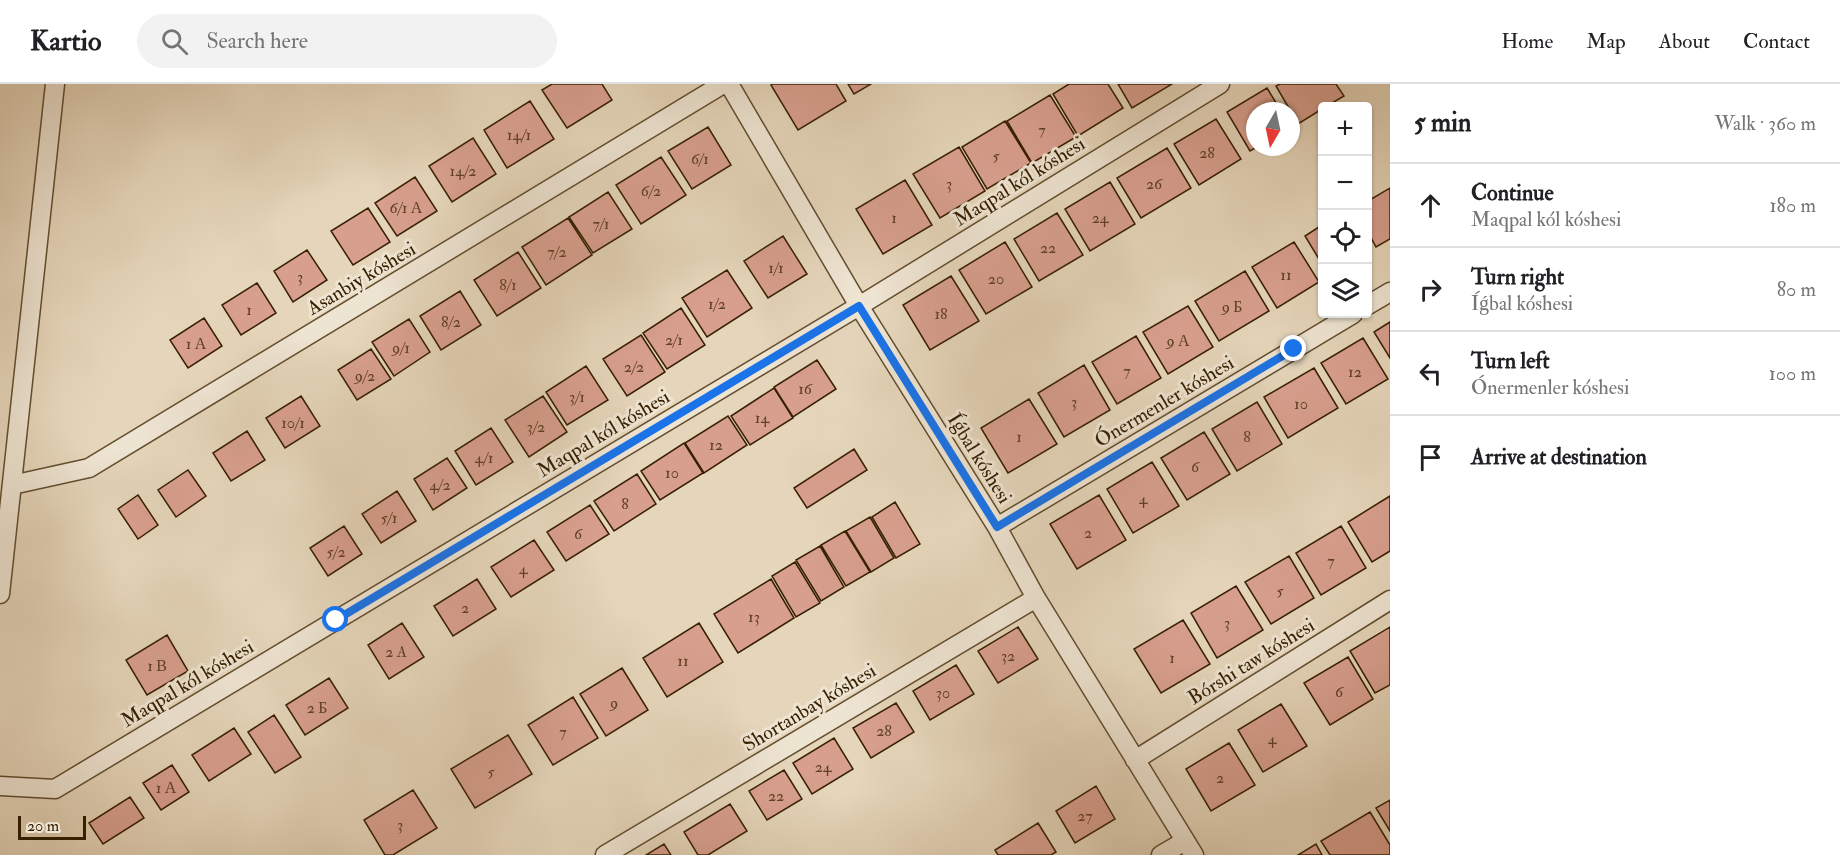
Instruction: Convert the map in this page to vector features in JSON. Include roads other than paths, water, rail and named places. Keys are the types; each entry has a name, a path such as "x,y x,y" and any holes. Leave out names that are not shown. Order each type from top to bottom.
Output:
{"street":[{"path":"0,594 55,84"},
{"name":"Asanbiy kóshesi","path":"12,485 89,468 723,84"},
{"name":"Íǵbal kóshesi","path":"729,84 859,306 997,527 1036,598 1189,848"},
{"name":"Maqpal kól kóshesi","path":"0,786 55,789 859,306 1220,84"},
{"path":"1372,303 1390,292"},
{"name":"Ónermenler kóshesi","path":"997,527 1346,318"},
{"name":"Shortanbay kóshesi","path":"605,855 1036,598"},
{"name":"Bórshi taw kóshesi","path":"1135,760 1390,600"},
{"path":"1161,855 1189,848"}]}
